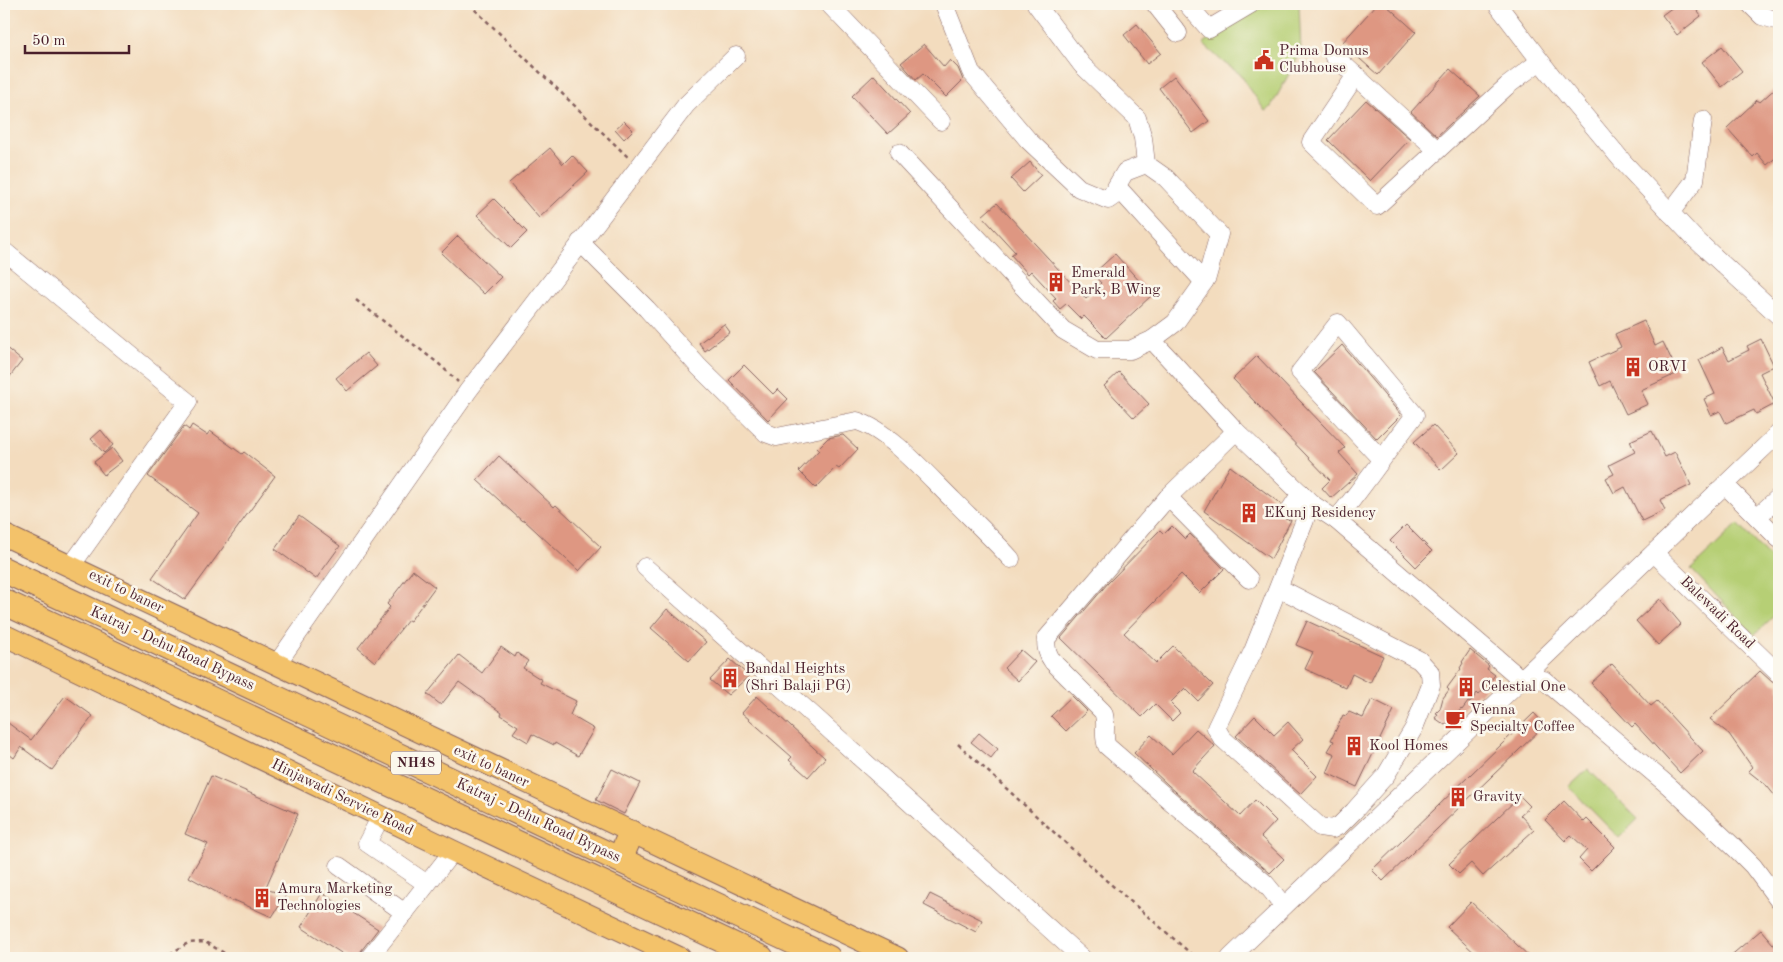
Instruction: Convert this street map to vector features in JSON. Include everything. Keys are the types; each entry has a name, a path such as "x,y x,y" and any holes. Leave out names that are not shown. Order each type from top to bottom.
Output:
{"highway":[{"name":"Katraj - Dehu Road Bypass","path":"4,570 828,958"},
{"name":"Katraj - Dehu Road Bypass","path":"4,602 760,958"},
{"path":"620,859 631,833"}],"main road":[{"name":"exit to baner","path":"4,535 898,958"},
{"name":"Hinjawadi Service Road","path":"4,636 680,958"}],"street":[{"path":"830,4 941,121"},
{"path":"944,4 971,72 1028,140 1079,188 1108,200"},
{"path":"899,153 1062,330 1096,350 1130,350 1152,340 1175,323 1204,282 1219,234 1166,178 1146,164 1143,138 1137,118 1082,65 1036,4"},
{"path":"1155,4 1178,34"},
{"path":"1187,4 1209,30 1251,4"},
{"path":"1497,4 1540,61 1624,162 1670,213 1693,238 1779,316"},
{"path":"1750,4 1762,16 1778,23"},
{"path":"1333,55 1437,150"},
{"path":"276,665 468,391 580,242 686,105 736,56"},
{"path":"1356,75 1310,142 1377,206 1507,86 1540,61"},
{"path":"1670,213 1695,180 1703,120"},
{"path":"1108,200 1124,172 1146,164"},
{"path":"1108,200 1121,191 1204,282"},
{"path":"580,242 766,433 777,437 856,421 867,424 882,434 931,477 1011,560"},
{"path":"4,251 188,402 71,566"},
{"path":"1336,520 1359,492 1381,459 1415,415 1338,323 1300,372 1381,459"},
{"path":"1152,340 1236,431 1312,504 1336,520 1521,679 1544,680 1670,787 1753,866 1779,901"},
{"path":"1236,431 1168,497 1046,639 1047,654 1103,712 1106,718 1104,739 1107,746 1265,883 1284,906"},
{"path":"1230,958 1779,433"},
{"path":"1725,485 1779,539"},
{"path":"1290,510 1301,493"},
{"path":"1168,497 1249,579"},
{"path":"1757,517 1779,497"},
{"path":"1279,588 1419,660 1430,672 1432,685 1414,728 1386,775 1349,815 1333,829 1320,827 1222,738 1216,728 1253,651 1305,520"},
{"name":"Balewadi Road","path":"1654,553 1779,674"},
{"path":"645,566 1082,958"},
{"path":"380,816 367,844 428,884"},
{"path":"369,958 453,851"},
{"path":"339,866 405,913"}],"path":[{"path":"469,4 638,168"},
{"path":"356,300 439,364 468,391"},
{"path":"958,744 1107,881 1196,958"},
{"path":"163,958 188,943 205,942 233,958"}],"green space":[{"path":"1253,4 1299,4 1301,52 1271,107 1265,111 1240,74 1203,44"},
{"path":"1738,524 1779,568 1779,611 1754,635 1691,569"},
{"path":"1588,769 1638,819 1619,838 1569,787"}],"building":[{"path":"1377,4 1385,4 1416,32 1378,75 1342,43"},
{"path":"1677,4 1692,4 1701,16 1677,35 1662,15"},
{"path":"1137,24 1161,53 1147,64 1124,35"},
{"path":"924,44 944,67 950,60 958,68 963,80 946,97 923,74 916,80 901,63"},
{"path":"1722,46 1742,71 1722,87 1702,62"},
{"path":"1450,69 1480,96 1437,136 1411,112"},
{"path":"874,75 910,114 888,134 852,96"},
{"path":"1174,76 1209,121 1193,133 1159,88"},
{"path":"1779,85 1779,155 1767,165 1757,153 1753,157 1727,128 1757,100 1760,102"},
{"path":"1366,100 1410,139 1370,181 1328,140"},
{"path":"624,121 633,130 624,139 615,129"},
{"path":"550,148 563,164 572,155 588,172 539,218 509,183"},
{"path":"1030,162 1041,175 1023,192 1011,179"},
{"path":"494,199 527,232 511,248 477,215"},
{"path":"997,203 1086,299 1101,283 1093,274 1115,254 1152,295 1106,338 1084,316 1081,319 1066,304 1060,309 1053,301 1056,298 1031,271 1028,274 1011,255 1015,252 982,216"},
{"path":"458,236 501,277 484,294 441,253"},
{"name":"ORVI","path":"1644,321 1655,346 1663,342 1678,373 1641,390 1648,404 1626,414 1610,381 1600,386 1589,362 1621,347 1615,334"},
{"path":"724,324 730,332 705,351 699,343"},
{"name":"ORVI","path":"1761,339 1774,366 1760,373 1775,404 1756,414 1754,410 1726,423 1720,411 1711,415 1704,399 1715,394 1699,360 1722,347 1729,360 1749,350 1747,346"},
{"path":"1342,345 1401,415 1377,439 1314,372"},
{"path":"4,346 22,361 4,384"},
{"path":"366,353 377,366 347,391 336,378"},
{"path":"1257,356 1345,448 1339,453 1358,474 1331,498 1322,488 1330,480 1233,379"},
{"path":"744,365 773,394 778,389 788,399 768,420 729,380"},
{"path":"1119,372 1149,404 1134,418 1104,386"},
{"path":"192,425 207,435 210,431 242,454 244,452 275,476 185,600 152,578 198,513 148,476 184,426 189,430"},
{"path":"1433,425 1459,453 1441,470 1414,442"},
{"path":"101,430 113,445 104,453 91,439"},
{"path":"1652,431 1665,457 1675,452 1691,485 1660,500 1665,510 1642,521 1625,487 1614,493 1606,478 1614,474 1609,465 1635,452 1630,441"},
{"path":"843,435 858,449 839,469 836,467 816,488 799,471 828,438"},
{"path":"112,448 122,461 104,475 94,462"},
{"path":"499,456 601,547 579,571 477,480"},
{"name":"EKunj Residency","path":"1230,466 1281,504 1279,510 1281,515 1285,519 1291,520 1271,559 1204,511"},
{"path":"299,516 340,546 316,579 275,549"},
{"path":"1406,525 1432,551 1416,567 1390,541"},
{"path":"1172,526 1185,539 1190,534 1224,569 1200,593 1181,574 1124,633 1156,663 1173,646 1213,685 1198,701 1185,688 1170,703 1180,713 1172,721 1155,704 1142,717 1061,638 1108,583 1160,530 1164,534"},
{"path":"413,570 435,587 410,621 408,620 375,662 358,648 390,607 387,604"},
{"path":"1660,599 1681,624 1658,645 1636,621"},
{"path":"667,609 706,642 689,661 651,628"},
{"path":"1307,621 1383,656 1370,683 1352,674 1346,688 1305,669 1313,652 1296,645"},
{"path":"501,647 515,657 517,653 528,661 523,668 542,680 540,683 576,701 570,715 594,729 578,756 555,743 554,745 532,734 528,742 513,733 518,726 459,682 441,705 427,694 459,655 482,673"},
{"path":"1021,650 1035,662 1018,681 1004,668"},
{"name":"Celestial One","path":"1470,650 1489,666 1487,669 1495,675 1479,695 1477,693 1470,703 1468,702 1445,725 1435,718 1438,714 1436,713 1440,709 1443,698 1449,690 1447,688 1461,669 1462,662"},
{"name":"Bandal Heights (Shri Balaji PG)","path":"730,659 749,676 728,695 710,680"},
{"path":"1612,664 1651,706 1657,701 1703,751 1680,773 1635,724 1632,727 1591,683"},
{"path":"1760,671 1772,682 1779,684 1779,801 1767,786 1748,771 1752,767 1729,734 1710,719"},
{"path":"65,696 93,716 52,770 21,747 14,758 4,750 4,720 31,740"},
{"path":"757,696 825,758 808,777 789,760 792,757 742,713"},
{"path":"1072,696 1087,711 1066,731 1051,716"},
{"name":"Kool Homes","path":"1372,699 1394,710 1357,787 1327,773 1335,754 1328,751 1334,741 1331,740 1343,715 1346,716 1349,712 1363,718"},
{"name":"Gravity","path":"1534,713 1545,725 1383,881 1372,870"},
{"path":"1255,716 1274,735 1288,722 1303,739 1291,750 1317,776 1300,794 1236,736"},
{"path":"1196,729 1215,746 1192,771 1240,816 1255,800 1276,821 1261,837 1284,859 1270,873 1134,753 1151,735 1172,754"},
{"path":"979,733 998,749 991,758 971,742"},
{"path":"612,769 640,783 624,814 596,800"},
{"path":"211,776 298,814 265,889 286,895 272,917 234,900 234,902 189,877 208,844 185,834"},
{"path":"1520,796 1530,806 1520,815 1534,830 1483,876 1471,863 1459,874 1449,864"},
{"path":"1564,801 1584,822 1587,819 1615,847 1591,871 1579,859 1587,850 1571,835 1565,841 1545,820"},
{"path":"322,893 378,929 361,951 359,958 349,958 301,927"},
{"path":"930,894 982,920 976,932 924,905"},
{"path":"1471,902 1531,958 1480,958 1447,927"},
{"path":"1761,930 1779,951 1779,958 1728,958"}],"place":[{"name":"Prima Domus Clubhouse","path":"1264,60"},
{"name":"Emerald Park, B Wing","path":"1056,282"},
{"name":"ORVI","path":"1633,367"},
{"name":"EKunj Residency","path":"1249,513"},
{"name":"Bandal Heights (Shri Balaji PG)","path":"730,678"},
{"name":"Celestial One","path":"1466,687"},
{"name":"Vienna Specialty Coffee","path":"1455,719"},
{"name":"Kool Homes","path":"1354,746"},
{"name":"Gravity","path":"1458,797"},
{"name":"Amura Marketing Technologies","path":"262,898"}]}
